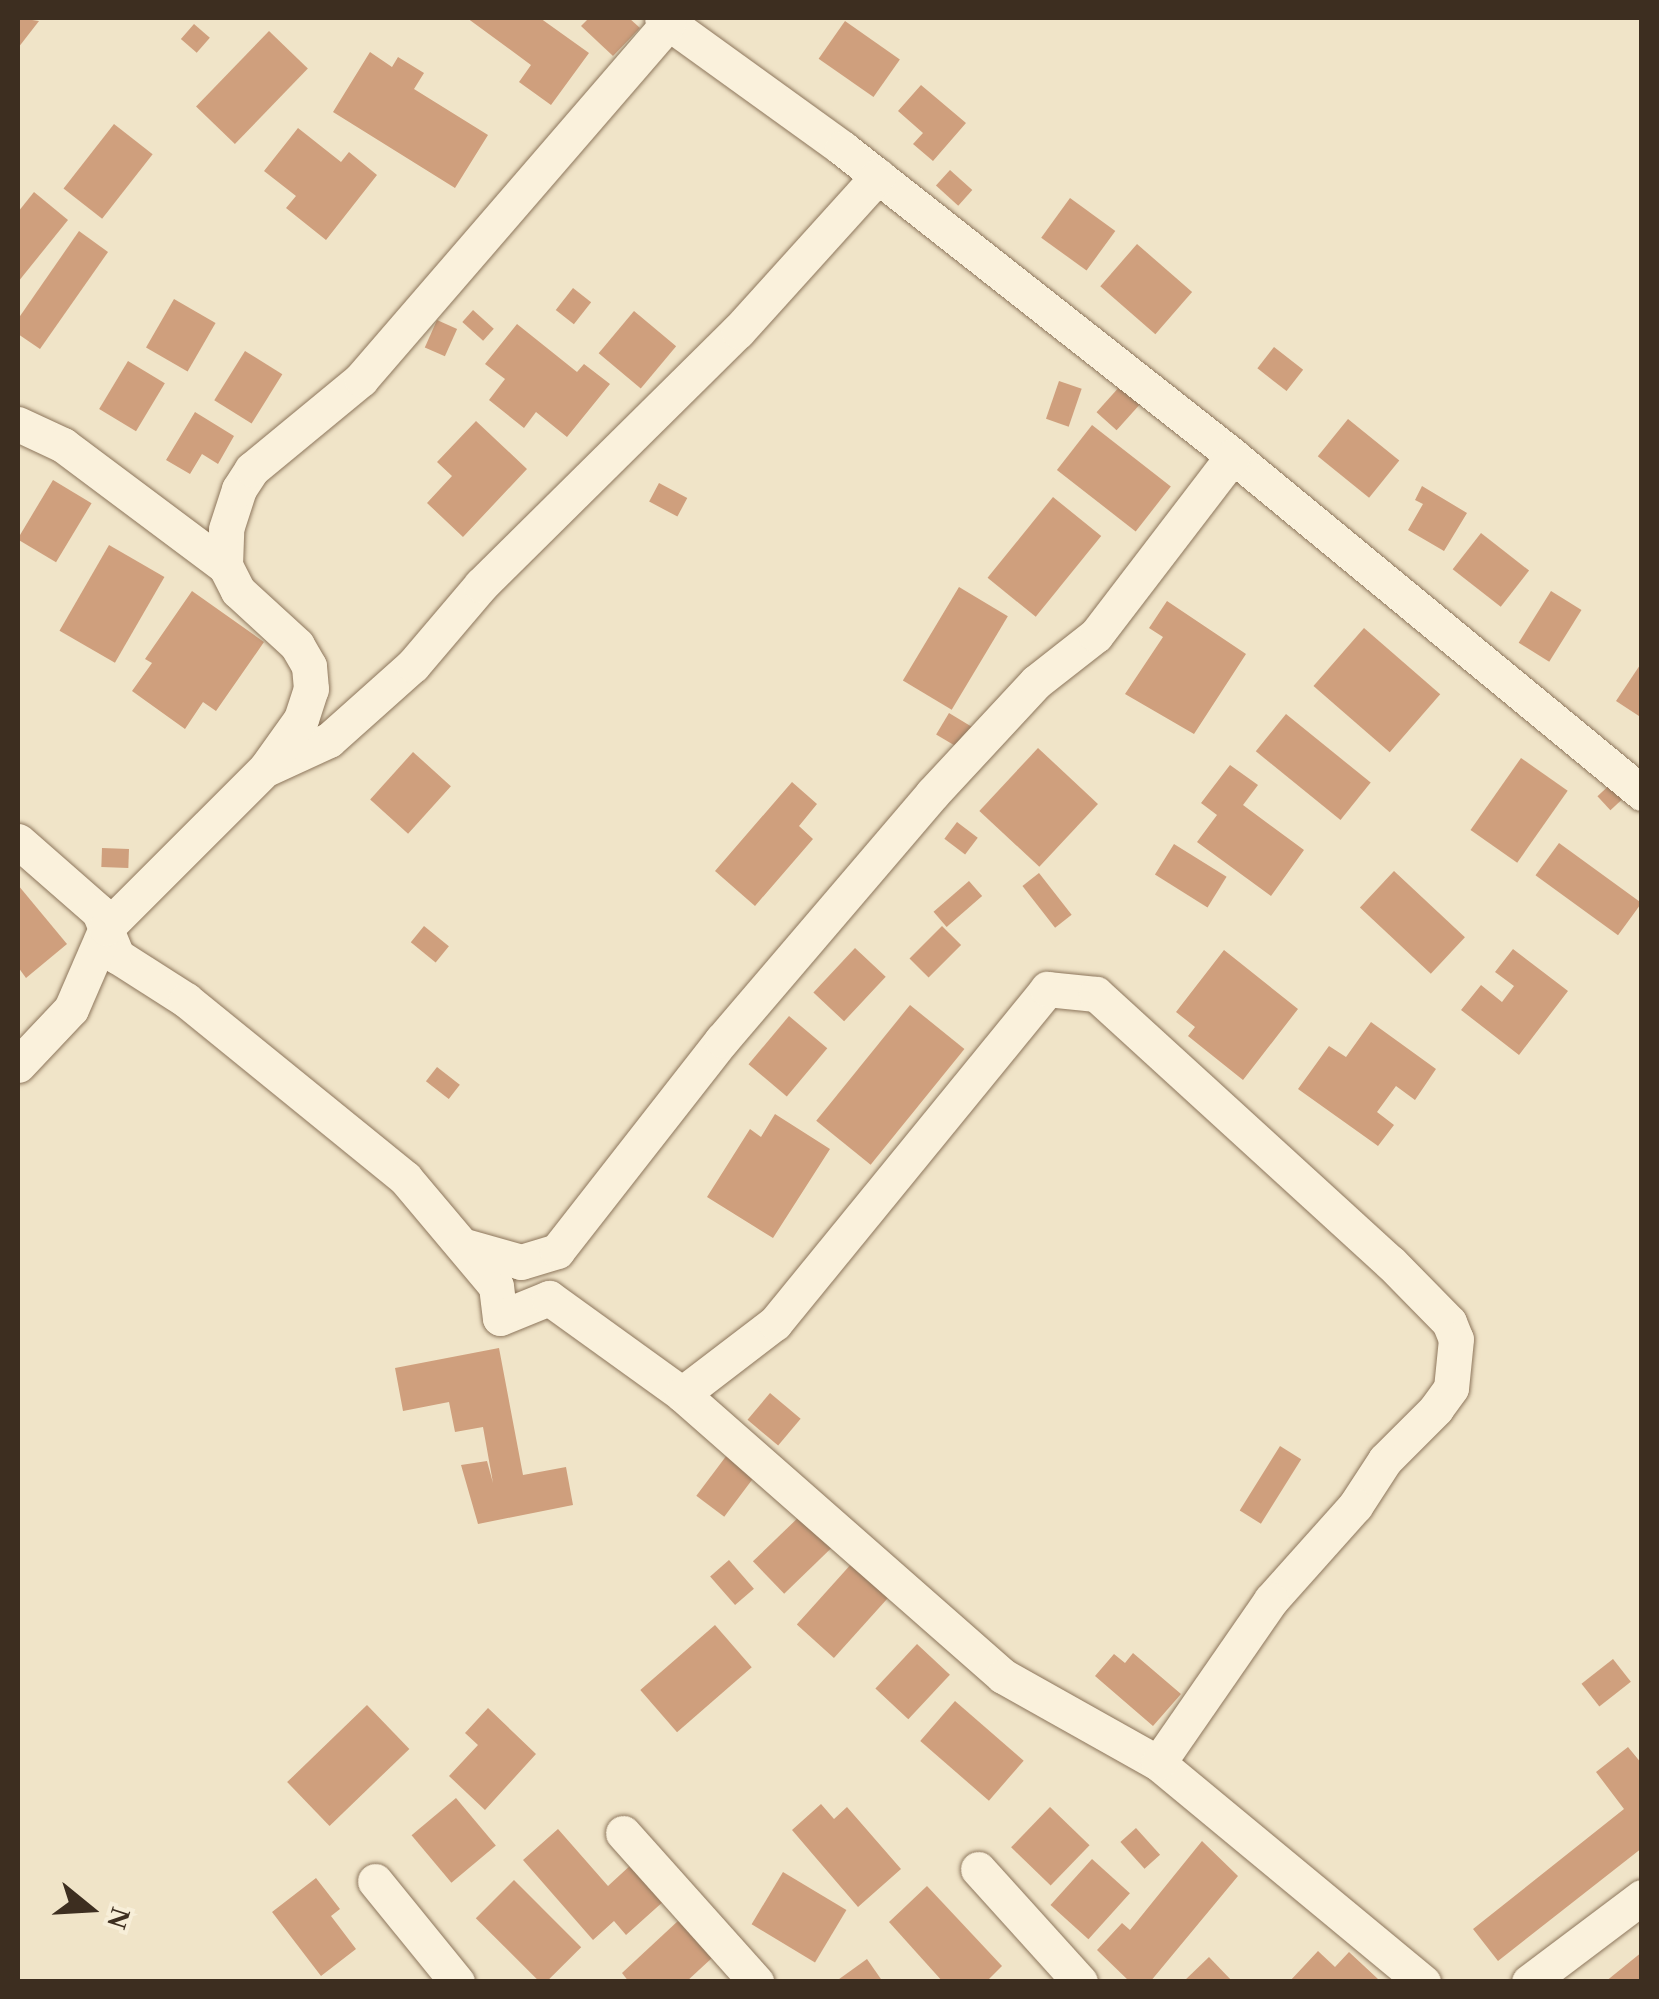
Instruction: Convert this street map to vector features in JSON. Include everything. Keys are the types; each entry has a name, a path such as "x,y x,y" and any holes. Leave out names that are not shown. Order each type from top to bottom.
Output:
{"street":[{"path":"224,566 226,529 252,469 361,379 665,20 878,176 1233,456 1642,793"},
{"path":"266,768 329,740 414,666 481,585 738,330 878,176"},
{"path":"18,424 63,445 224,566 238,591 298,645 309,666 311,689 301,719 266,768 106,928 71,1008 18,1065"},
{"path":"550,1298 557,1252 722,1040 932,794 1036,682 1096,636 1233,456"},
{"path":"18,840 99,912 117,956 186,1000 405,1178 496,1286 500,1318 550,1298"},
{"path":"682,1394 775,1323 872,1198 952,1112 1033,1004 1062,986 1096,994 1390,1262 1449,1322 1456,1340 1450,1388 1436,1409 1385,1460 1355,1506 1271,1600 1158,1763"},
{"path":"465,1246 521,1262 557,1252"},
{"path":"550,1298 682,1394 1003,1676 1158,1763 1423,1982"},
{"path":"623,1834 756,1982"},
{"path":"978,1869 1080,1982"},
{"path":"375,1880 457,1982"},
{"path":"1550,1976 1642,1897"}],"building":[{"path":"18,18 39,21 18,48"},
{"path":"467,18 540,18 589,53 551,105 519,82 531,65"},
{"path":"589,18 629,18 640,28 613,56 581,26"},
{"path":"845,21 900,59 873,97 819,59"},
{"path":"194,24 210,38 197,53 181,39"},
{"path":"269,31 308,69 235,144 196,107"},
{"path":"370,52 392,67 398,57 424,73 414,89 488,135 455,188 333,112"},
{"path":"921,85 966,123 933,161 913,144 923,133 898,111"},
{"path":"114,124 153,154 102,219 64,189"},
{"path":"298,128 341,162 349,152 377,175 326,240 286,208 296,196 264,171"},
{"path":"950,170 972,190 958,206 936,186"},
{"path":"34,192 68,220 18,282 18,212"},
{"path":"1070,198 1115,231 1087,271 1041,238"},
{"path":"79,231 108,252 40,349 18,334 18,319"},
{"path":"1137,244 1192,292 1155,334 1100,286"},
{"path":"573,288 591,302 574,324 556,310"},
{"path":"174,299 216,323 188,371 146,347"},
{"path":"473,310 494,329 483,341 462,322"},
{"path":"634,311 676,346 641,388 599,353"},
{"path":"437,320 457,329 445,356 425,347"},
{"path":"517,324 577,372 584,364 610,384 567,437 536,412 524,428 489,400 505,379 485,364"},
{"path":"1274,347 1303,370 1287,391 1257,368"},
{"path":"245,351 282,374 252,424 214,400"},
{"path":"128,361 165,383 136,431 99,409"},
{"path":"1130,375 1150,393 1117,430 1097,412"},
{"path":"1059,381 1082,389 1069,427 1046,419"},
{"path":"195,412 234,436 218,464 202,454 190,474 166,460"},
{"path":"1348,419 1399,461 1369,498 1318,456"},
{"path":"476,421 527,469 463,537 427,503 452,476 437,462"},
{"path":"1092,425 1171,487 1136,531 1057,470"},
{"path":"53,480 92,503 56,562 18,539"},
{"path":"659,483 687,498 677,517 649,502"},
{"path":"1422,486 1467,513 1444,551 1408,530 1423,504 1415,500"},
{"path":"1053,497 1101,536 1036,617 988,578"},
{"path":"1481,533 1529,571 1501,607 1453,569"},
{"path":"109,545 164,577 115,663 59,631"},
{"path":"959,587 1008,616 952,710 903,680"},
{"path":"192,591 264,642 216,711 203,702 185,729 132,691 152,663 145,659"},
{"path":"1551,591 1582,610 1549,662 1519,643"},
{"path":"1167,601 1246,654 1194,734 1125,694 1163,637 1149,628"},
{"path":"1364,628 1440,694 1390,752 1313,686"},
{"path":"1642,662 1642,718 1616,701"},
{"path":"949,713 972,727 959,748 936,734"},
{"path":"1286,714 1371,783 1341,820 1256,751"},
{"path":"1038,748 1098,804 1039,867 979,811"},
{"path":"413,752 451,786 408,834 370,800"},
{"path":"1521,758 1568,791 1517,863 1471,830"},
{"path":"1230,765 1258,785 1243,805 1304,850 1271,896 1197,842 1217,815 1201,803"},
{"path":"1615,780 1628,794 1610,810 1597,796"},
{"path":"792,782 817,804 799,826 813,839 755,906 715,871"},
{"path":"957,822 978,838 965,854 944,839"},
{"path":"1559,843 1642,903 1618,935 1535,875"},
{"path":"1174,844 1227,877 1208,907 1155,875"},
{"path":"102,848 129,849 128,868 101,867"},
{"path":"1394,871 1465,937 1431,974 1360,908"},
{"path":"1039,873 1072,915 1055,928 1022,886"},
{"path":"969,881 982,896 947,927 934,912"},
{"path":"18,885 67,944 26,978 18,967"},
{"path":"424,926 449,946 436,962 411,942"},
{"path":"942,926 961,945 929,978 909,959"},
{"path":"855,948 886,977 844,1021 813,993"},
{"path":"1513,949 1568,991 1519,1055 1461,1010 1481,985 1502,1002 1514,986 1495,972"},
{"path":"1224,950 1298,1009 1243,1080 1188,1036 1195,1027 1176,1012"},
{"path":"910,1005 964,1049 871,1165 816,1121"},
{"path":"789,1016 827,1048 787,1096 749,1064"},
{"path":"1371,1022 1436,1069 1415,1100 1396,1086 1377,1112 1394,1125 1378,1146 1298,1089 1329,1046 1346,1057"},
{"path":"437,1067 460,1085 449,1099 426,1081"},
{"path":"775,1114 830,1149 773,1238 707,1197 750,1129 761,1137"},
{"path":"499,1348 523,1475 566,1467 573,1505 478,1524 461,1465 487,1461 493,1483 483,1427 455,1432 449,1402 403,1411 395,1368"},
{"path":"770,1393 801,1419 778,1446 748,1420"},
{"path":"1280,1446 1301,1459 1261,1524 1240,1510"},
{"path":"733,1447 761,1468 724,1517 696,1496"},
{"path":"804,1512 835,1544 784,1594 753,1561"},
{"path":"729,1560 754,1589 735,1605 710,1576"},
{"path":"853,1562 890,1595 834,1658 797,1624"},
{"path":"715,1625 752,1667 677,1732 640,1690"},
{"path":"917,1644 950,1675 908,1719 875,1689"},
{"path":"1133,1653 1181,1694 1153,1726 1095,1676 1114,1654 1125,1663"},
{"path":"1613,1659 1631,1682 1599,1706 1581,1684"},
{"path":"955,1701 1024,1761 989,1801 920,1741"},
{"path":"367,1705 409,1749 330,1826 287,1782"},
{"path":"488,1708 536,1754 485,1810 449,1776 478,1745 465,1733"},
{"path":"1628,1747 1642,1764 1642,1848 1498,1961 1473,1929 1624,1809 1596,1772"},
{"path":"456,1798 496,1845 451,1883 412,1835"},
{"path":"821,1804 834,1819 847,1807 901,1869 858,1907 792,1830"},
{"path":"1050,1807 1090,1845 1051,1885 1011,1847"},
{"path":"1136,1828 1160,1855 1144,1869 1120,1842"},
{"path":"558,1829 608,1886 633,1863 665,1900 626,1935 614,1921 593,1940 523,1860"},
{"path":"1202,1841 1238,1876 1150,1982 1130,1982 1097,1950 1122,1923 1130,1930"},
{"path":"1092,1859 1130,1893 1088,1939 1051,1905"},
{"path":"783,1872 846,1910 815,1962 752,1924"},
{"path":"316,1878 340,1909 331,1916 356,1949 321,1976 272,1912"},
{"path":"514,1880 581,1947 546,1982 540,1982 476,1918"},
{"path":"927,1886 1002,1966 986,1982 943,1982 889,1922"},
{"path":"679,1920 713,1957 686,1982 629,1982 622,1973"},
{"path":"1318,1951 1335,1967 1349,1952 1378,1979 1289,1982"},
{"path":"1642,1952 1642,1982 1605,1982"},
{"path":"1209,1957 1233,1982 1183,1982"},
{"path":"867,1959 883,1982 835,1982"}]}
